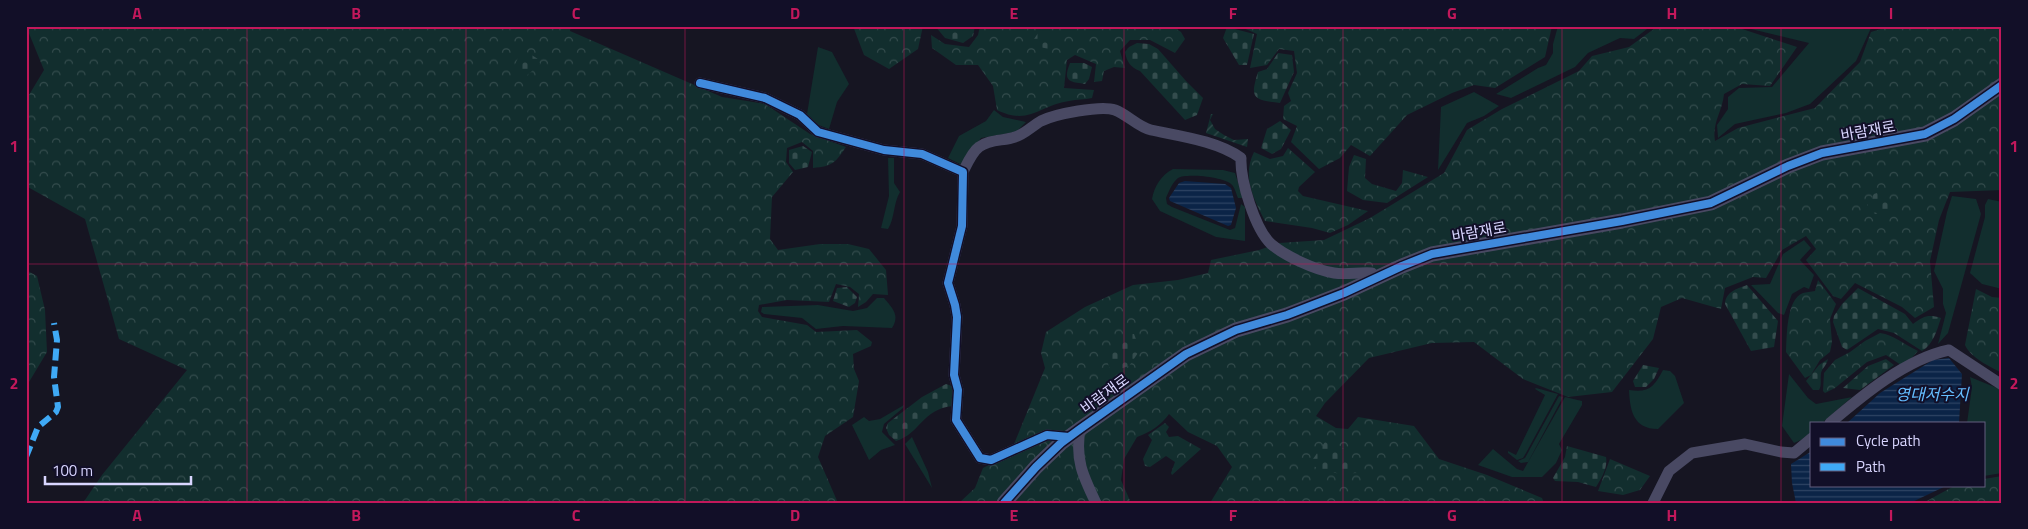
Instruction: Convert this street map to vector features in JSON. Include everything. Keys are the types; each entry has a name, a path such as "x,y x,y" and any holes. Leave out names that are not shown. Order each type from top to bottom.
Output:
{"street":[{"path":"700,84 765,98 800,116 818,132 884,150 922,154 962,172"},
{"name":"바람재로","path":"1004,503 1036,467 1074,433 1186,354 1236,330 1286,315 1344,294 1375,278 1432,254 1622,221 1711,203 1788,166 1822,153 1925,134 1954,119 2002,85"},
{"path":"1096,503 1079,464 1074,433 1047,435 991,460 980,458 956,420 958,390 954,375 957,317 948,283 962,226 962,172 977,148 985,143 1014,137 1026,132 1039,122 1058,114 1114,110 1147,129 1191,138 1233,152 1241,158 1241,169 1246,194 1264,235 1271,244 1318,269 1335,273 1372,273 1375,278"},
{"path":"1831,422 1870,389 1932,354 1949,350 2002,385"},
{"path":"1653,503 1669,471 1692,453 1745,444 1794,453 1810,440"}],"green space":[{"path":"26,26 571,26 570,31 722,97 765,104 810,134 846,147 833,163 813,168 813,151 802,142 787,148 786,162 793,172 772,197 770,239 778,250 820,244 848,244 869,249 886,270 888,295 873,294 858,307 859,294 850,287 836,284 829,302 787,300 759,305 758,311 762,317 807,325 816,332 857,330 872,342 871,346 853,354 854,369 859,381 853,417 825,436 818,457 838,503 83,503 102,475 187,370 119,339 85,219 26,186 26,100 44,70"},
{"path":"853,26 923,26 918,49 889,69 864,55"},
{"path":"935,26 975,26 973,36 963,43 945,38"},
{"path":"980,26 1172,26 1181,32 1185,39 1175,53 1150,40 1130,40 1120,51 1125,68 1114,67 1104,71 1102,81 1094,82 1096,64 1075,55 1067,60 1064,88 1094,90 1092,98 1059,103 1034,113 1018,116 997,110 993,86 978,65 956,65 932,48 931,35 945,44 969,47 978,35"},
{"path":"1043,26 1049,29 1053,42 1049,49 1035,46 1032,42"},
{"path":"1239,26 1552,26 1545,57 1495,88 1474,85 1452,93 1407,115 1370,156 1351,145 1340,158 1319,169 1291,142 1297,126 1283,119 1284,106 1291,101 1288,93 1297,73 1294,51 1279,49 1267,65 1250,68 1257,34"},
{"path":"1558,26 1651,26 1634,39 1620,38 1588,53 1575,67 1511,98 1496,94 1546,65 1553,53 1553,44"},
{"path":"1658,26 1736,27 1797,47 1770,86 1742,84 1724,94 1715,128 1715,141 1738,128 1815,108 1860,62 1871,32 1891,26 2002,26 2002,190 1950,192 1939,220 1930,261 1934,307 1915,318 1902,307 1855,283 1841,299 1833,296 1806,260 1816,249 1806,236 1782,250 1766,278 1753,277 1725,288 1721,309 1682,298 1661,307 1653,339 1612,392 1568,397 1523,379 1474,342 1432,343 1369,358 1325,403 1316,416 1336,428 1348,429 1358,417 1414,426 1439,459 1487,475 1542,498 1544,503 1210,503 1232,467 1217,446 1188,432 1169,414 1155,428 1137,437 1124,459 1121,480 1131,503 959,503 975,488 983,468 1010,454 1045,368 1041,353 1046,332 1085,307 1133,285 1178,280 1208,273 1211,260 1259,250 1279,243 1324,240 1370,218 1444,173 1467,130 1502,109 1579,71 1592,56 1629,47"},
{"path":"1747,26 1860,26 1871,28 1856,61 1810,104 1786,113 1735,124 1718,138 1717,125 1728,109 1728,97 1739,88 1772,87 1809,43 1751,29"},
{"path":"1227,27 1254,34 1247,65 1239,65 1223,38"},
{"path":"1137,43 1149,44 1158,49 1203,98 1197,115 1185,120 1140,71 1130,64 1125,52 1129,47"},
{"path":"818,47 832,52 849,84 837,102 829,129 816,124 807,114"},
{"path":"525,51 538,59 540,64 525,77 520,77 514,67 519,56"},
{"path":"1278,53 1292,55 1294,72 1280,103 1259,99 1254,92 1258,72 1267,69"},
{"path":"1070,63 1084,63 1092,67 1089,79 1085,84 1068,80 1067,74"},
{"path":"1474,92 1499,106 1484,116 1467,123 1438,170 1441,107"},
{"path":"994,110 1003,117 1026,122 1016,132 981,138 964,163 960,164 948,158 959,136 986,121"},
{"path":"1211,114 1213,114 1210,120 1215,129 1234,140 1248,139 1247,147 1206,133"},
{"path":"1280,121 1291,130 1281,149 1272,154 1261,148 1267,129"},
{"path":"803,146 812,152 808,167 795,170 789,163 789,150"},
{"path":"1288,148 1315,172 1299,187 1298,191 1303,196 1368,211 1348,225 1330,233 1312,228 1265,221 1250,187 1249,170 1251,161 1254,152 1270,159 1283,156"},
{"path":"1354,155 1366,159 1365,178 1372,184 1396,191 1402,183 1403,170 1428,177 1387,203 1363,200 1347,191 1349,167"},
{"path":"888,158 894,158 894,183 900,192 888,229 881,228 889,196"},
{"path":"1173,169 1223,170 1235,173 1243,198 1238,198 1234,187 1221,179 1189,176 1178,178 1166,198 1167,204 1172,207 1230,230 1235,228 1241,204 1245,207 1245,241 1216,237 1160,211 1152,199 1153,195 1156,186 1162,178"},
{"path":"1885,190 1892,204 1889,211 1875,214 1867,205 1874,194"},
{"path":"1952,196 1976,199 1981,214 1948,333 1938,344 1946,313 1943,304 1943,289 1934,271"},
{"path":"1988,199 2002,202 2002,289 1982,284 1970,273"},
{"path":"1804,240 1811,248 1800,260 1814,275 1809,289 1804,287 1792,294 1784,315 1778,313 1751,285 1770,284 1783,254"},
{"path":"26,270 37,276 45,310 47,352 26,387"},
{"path":"1818,280 1836,304 1830,319 1832,342 1830,352 1820,360 1811,375 1805,378 1786,352 1788,319 1790,310 1797,297 1803,293 1815,291"},
{"path":"1747,285 1778,321 1774,347 1751,351 1725,304 1730,293"},
{"path":"847,287 857,297 855,303 849,307 833,301 837,288"},
{"path":"1858,288 1905,314 1913,324 1926,316 1941,318 1929,345 1922,351 1894,333 1878,329 1847,350 1842,347 1833,322 1834,316 1842,304"},
{"path":"1976,289 1992,297 2002,298 2002,373 1976,358 1965,345"},
{"path":"877,298 884,298 894,312 895,319 892,328 843,326 816,329 802,318 764,314 761,312 762,307 818,305 853,311 867,308"},
{"path":"1880,333 1895,338 1918,351 1907,363 1901,365 1886,355 1867,362 1835,388 1825,393 1823,391 1824,373 1835,360"},
{"path":"1123,334 1134,334 1140,350 1129,366 1111,372 1107,361"},
{"path":"1828,359 1821,373 1819,390 1813,390 1806,381 1819,365"},
{"path":"1886,359 1894,365 1860,390 1843,388 1868,366"},
{"path":"1643,365 1659,368 1654,379 1646,387 1635,387 1633,381"},
{"path":"1663,370 1670,371 1675,376 1684,403 1658,429 1643,426 1638,422 1632,411 1629,390 1641,391 1650,388 1657,381"},
{"path":"1789,374 1808,398 1816,404 1852,397 1823,422 1810,422 1810,433 1794,443 1782,426"},
{"path":"1970,377 2002,390 2002,473 1986,476 1986,422 1967,422 1972,387"},
{"path":"946,384 952,386 953,406 934,412 904,438 896,441 889,435 886,428 888,423 922,397"},
{"path":"1536,388 1558,394 1523,458 1517,460 1508,451 1516,455 1545,395"},
{"path":"1559,396 1563,397 1528,462 1521,463 1518,461 1525,458"},
{"path":"1565,397 1582,401 1582,405 1559,444 1562,450 1556,463 1542,477 1512,477 1478,465 1493,449 1517,469 1523,471"},
{"path":"904,405 884,424 882,432 895,445 881,450 869,460 852,425 864,417 869,421 880,419"},
{"path":"1165,423 1169,427 1166,432 1169,437 1178,436 1201,449 1172,475 1175,462 1166,456 1150,467 1145,466 1143,459 1152,440 1148,435"},
{"path":"912,437 928,472 932,488 905,444"},
{"path":"1334,441 1350,454 1358,473 1330,473 1314,466 1313,459 1325,442"},
{"path":"1567,446 1606,457 1605,469 1596,487 1578,482 1555,481 1553,478 1565,457"},
{"path":"1610,459 1650,476 1640,490 1623,495 1598,491"},
{"path":"2002,476 2002,503 1923,503 1954,486 1986,486 1986,479"}],"water":[{"path":"1185,181 1225,184 1231,188 1236,208 1231,225 1228,226 1170,201 1169,198 1179,183"},
{"name":"영대저수지","path":"1949,358 1962,374 1959,422 1848,422 1880,393 1933,360"},
{"path":"1810,452 1810,486 1946,486 1910,503 1796,503 1791,464"}],"marked path":[{"path":"26,457 38,427 56,412 58,407 54,377 57,340 54,323"}],"cycle path":[{"path":"700,83 765,98 800,115 818,132 884,150 922,154 963,172 962,226 948,283 957,317 954,375 958,390 956,420 980,458 991,460 1047,435 1069,437"},
{"path":"1004,503 1036,467 1061,443 1186,354 1236,330 1287,315 1344,293 1432,254 1622,221 1711,203 1788,166 1822,153 1925,134 1954,119 2002,85"}]}
